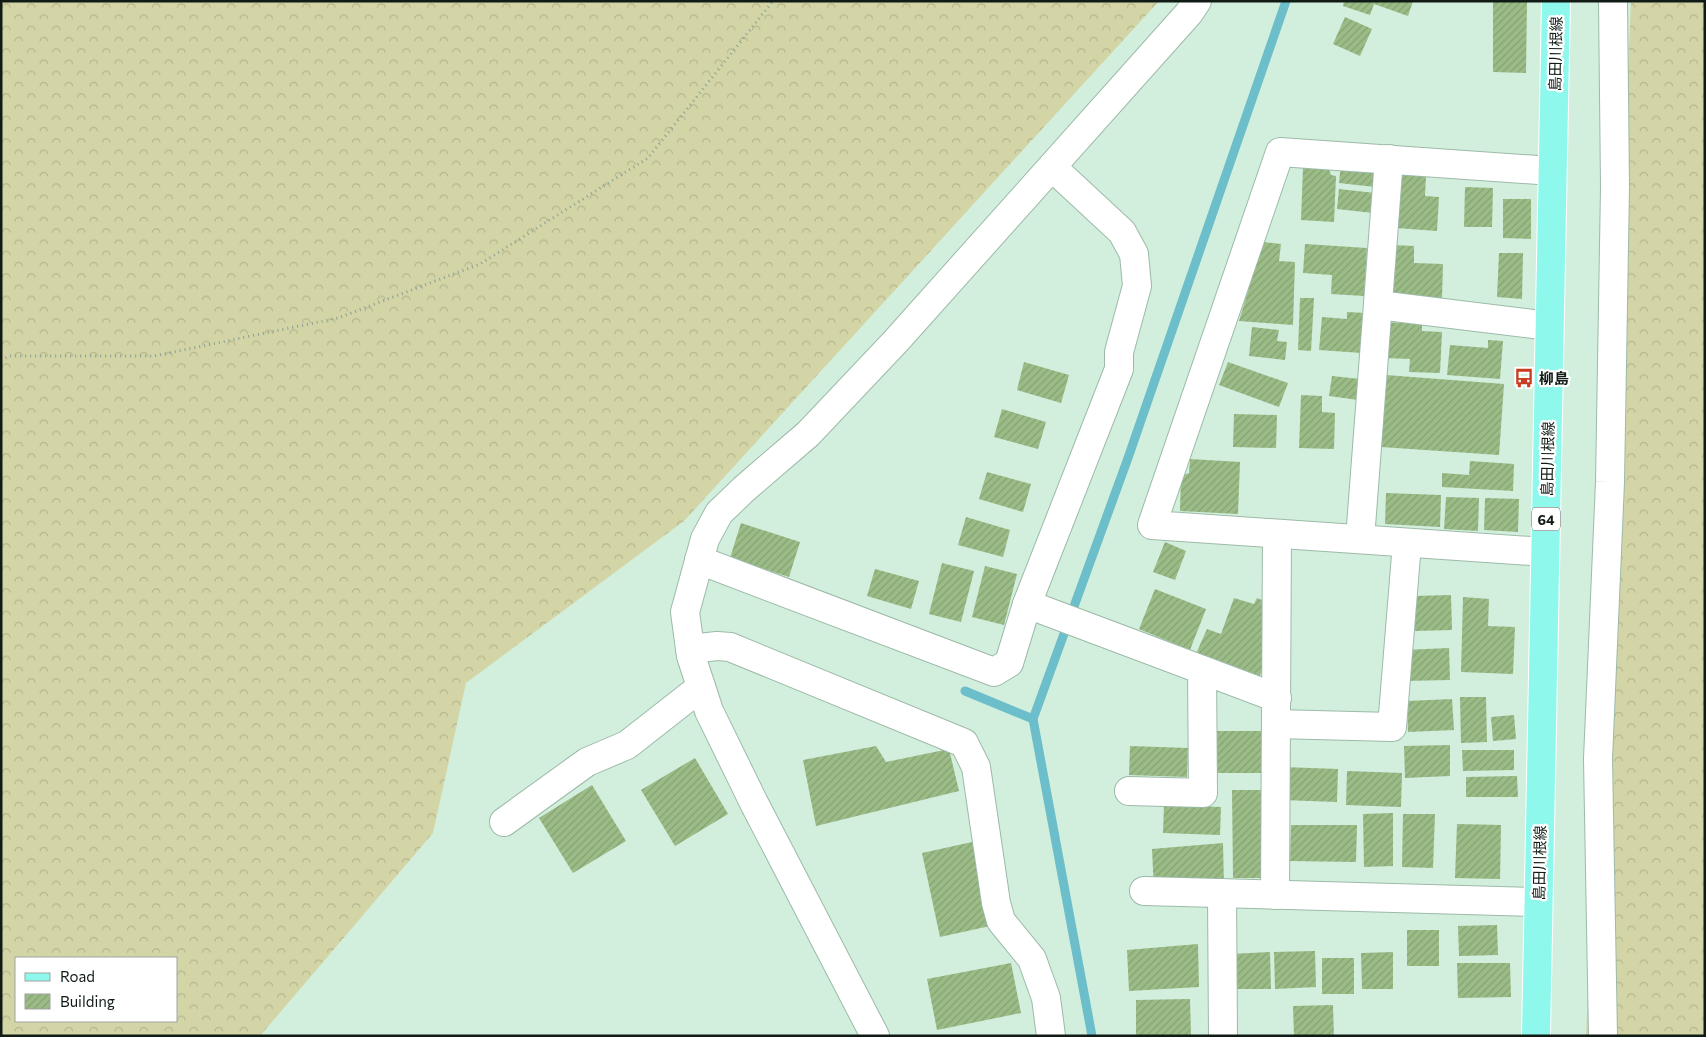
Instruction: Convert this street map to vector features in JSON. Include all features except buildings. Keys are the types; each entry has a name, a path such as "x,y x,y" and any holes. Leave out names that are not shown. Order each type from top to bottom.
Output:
{"main road":[{"name":"島田川根線","path":"1536,1036 1556,1"}],"street":[{"path":"875,1036 754,803 709,711 690,649 685,612 705,539 718,513 808,434 896,341 1189,13 1197,1"},
{"path":"1603,1036 1598,759 1610,472 1615,187 1613,1"},
{"path":"1545,552 1152,525 1280,152 1552,171"},
{"path":"1360,539 1389,159"},
{"path":"699,560 994,672 1009,663 1027,604 1118,370 1119,352 1138,286 1134,254 1122,232 1052,167"},
{"path":"1378,306 1550,326"},
{"path":"1275,895 1277,534"},
{"path":"1027,604 1202,670 1277,711 1392,727 1407,543"},
{"path":"690,649 717,646 730,647 964,743 976,767 996,903 1001,921 1032,959 1046,998 1051,1036"},
{"path":"1129,791 1203,793 1202,670"},
{"path":"504,822 588,762 627,745 701,687"},
{"path":"1144,891 1538,902"},
{"path":"1222,894 1223,1036"}],"path":[{"path":"1,360 10,356 154,356 338,318 480,264 648,158 773,1"}],"green space":[{"path":"1,1 1159,1 684,521 466,683 433,833 260,1036 1,1036"},
{"path":"1631,1 1705,1 1705,1036 1586,1036"}],"waterway":[{"path":"1092,1036 1033,719 1128,458 1286,1"},
{"path":"965,691 1033,719"}],"place":[{"name":"柳島","path":"1524,378"}]}
